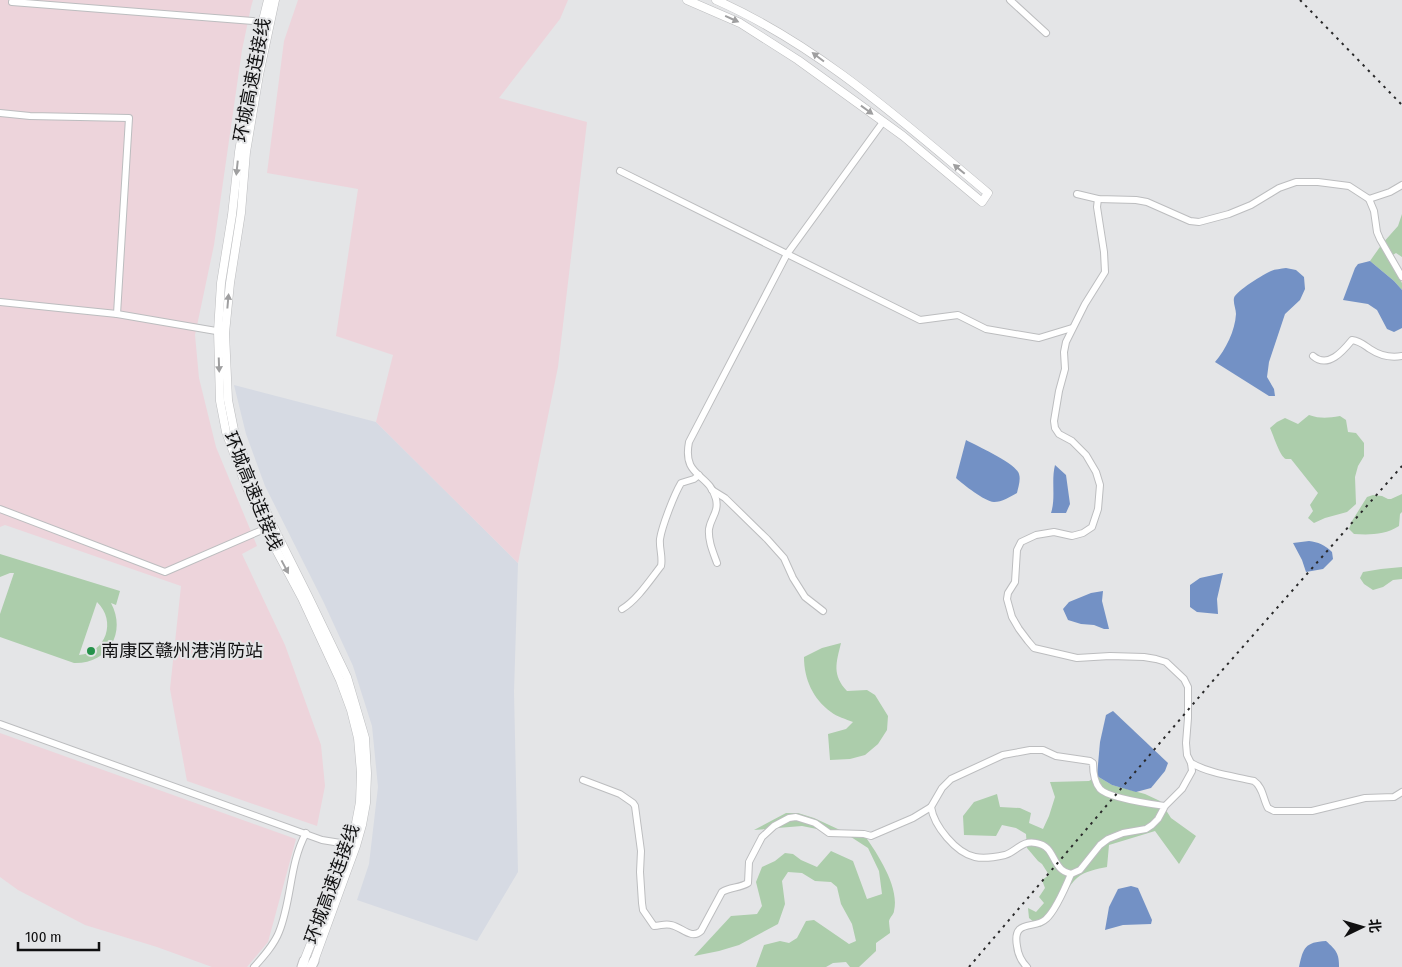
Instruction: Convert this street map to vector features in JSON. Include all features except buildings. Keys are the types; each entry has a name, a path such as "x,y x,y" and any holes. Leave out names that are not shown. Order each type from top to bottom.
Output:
{"main road":[{"name":"环城高速连接线","path":"268,0 259,75 246,152 241,213 221,332 220,402 226,432 246,486 265,529 302,598 340,680 351,710 358,738 361,773 360,802 353,845"},
{"name":"环城高速连接线","path":"266,22 275,0"},
{"path":"687,0 740,23 798,60 903,136 982,202 988,193 900,119 807,49 746,13 716,0"},
{"name":"环城高速连接线","path":"221,332 228,400 234,430 253,482 273,526 347,677 365,738 367,774 366,803 362,826 308,964"}],"street":[{"path":"1010,0 1046,32"},
{"path":"12,2 69,3 266,22"},
{"path":"0,113 30,116 129,118 117,314"},
{"path":"717,563 710,544 710,529 717,509 716,500 711,490 688,463 687,451 689,442 787,254 883,122"},
{"path":"620,171 920,320 958,315 986,329 1039,338 1072,328"},
{"path":"1077,194 1098,199 1147,202 1190,221 1199,222 1251,206 1279,188 1296,182 1318,182 1349,186 1368,199 1374,211 1380,240 1402,277"},
{"path":"1368,199 1390,192 1402,184"},
{"path":"1098,199 1097,207 1105,272 1072,328 1065,347 1065,369 1054,421 1055,428 1059,434 1072,441 1086,455 1096,472 1100,485 1098,509 1092,526 1083,533 1072,536 1054,532 1036,535 1021,542 1017,550 1015,582 1008,593 1008,608 1019,629 1034,648 1077,658 1110,656 1144,657 1166,662 1184,679 1188,687 1189,704 1186,744 1187,756 1192,763 1214,773 1254,781 1261,788 1268,808 1274,811 1312,811 1365,798 1394,797 1402,792"},
{"path":"0,302 117,314 221,332"},
{"path":"1313,356 1324,361 1331,360 1342,352 1352,340 1355,340 1380,354 1396,357 1402,356"},
{"path":"622,609 636,598 661,566 660,538 677,491 681,483 694,479 699,475"},
{"path":"711,490 724,498 767,539 784,558 793,578 806,597 823,611"},
{"path":"0,509 165,572 273,526"},
{"path":"0,724 322,840 353,845"},
{"path":"583,780 620,794 633,803 636,809 641,851 640,872 643,910 654,926 669,924 692,935 702,931 722,892 744,886 748,883 749,862 753,853 762,837 782,821 796,817 815,823 829,833 871,836 913,818 931,807 942,788 951,779 1003,756 1030,750 1043,750 1056,756 1090,761 1093,763 1096,783 1101,791 1165,806"},
{"path":"1027,967 1021,961 1017,949 1017,933 1021,928 1047,919 1071,874 1084,867 1100,845 1108,839 1123,833 1146,829 1152,825 1158,819 1165,806 1185,784 1192,771 1192,763"},
{"path":"931,807 939,828 965,854 976,858 1005,855 1029,842 1038,843 1052,853 1061,869 1071,874"},
{"path":"254,967 270,948 283,922 295,862 306,833"}],"shaded area":[{"path":"0,0 253,0 242,50 214,245 195,335 199,378 216,447 257,546 242,554 285,645 321,745 325,786 317,826 187,781 170,689 181,586 5,525 0,527"},
{"path":"298,0 568,0 560,19 499,98 587,122 558,367 518,563 376,422 393,355 336,336 358,189 267,173 284,41"},
{"path":"234,385 376,422 518,563 514,692 518,872 477,941 357,900 369,864 378,787 372,726 353,666 324,603 265,486 246,434"},
{"path":"0,733 296,839 268,942 247,967 212,967 157,947 85,925 18,890 0,877"}],"green space":[{"path":"1402,214 1402,257 1396,253 1388,258 1402,283 1402,290 1370,261 1398,226"},
{"path":"1309,415 1324,418 1340,416 1346,420 1348,432 1356,433 1364,443 1364,456 1358,466 1355,477 1356,504 1347,512 1314,523 1308,518 1313,511 1310,505 1318,493 1291,459 1284,457 1270,428 1285,418 1298,424"},
{"path":"1402,494 1402,512 1400,514 1399,526 1383,533 1371,534 1354,534 1349,529 1367,497 1373,495 1391,499"},
{"path":"0,554 120,591 116,605 111,603 117,625 111,645 96,658 86,662 74,663 0,637 0,614 14,573 0,577","holes":["97,602 106,618 106,635 96,649 79,655"]},
{"path":"1402,567 1402,579 1393,580 1383,587 1373,590 1364,584 1360,578 1363,572"},
{"path":"841,643 836,668 839,680 847,691 867,690 875,695 888,716 887,730 878,744 865,755 850,759 830,760 828,734 846,729 853,722 833,714 819,701 808,681 804,657 822,648"},
{"path":"1097,776 1112,785 1145,794 1160,801 1171,818 1196,836 1179,864 1155,831 1109,845 1107,867 1087,872 1077,878 1067,890 1052,917 1040,927 1029,918 1028,908 1036,912 1044,903 1039,897 1045,888 1042,880 1049,875 1042,864 1027,848 1026,834 1016,828 1002,825 996,836 964,835 963,816 974,802 997,794 1000,807 1020,808 1031,813 1029,823 1043,829 1055,797 1050,782 1089,781"},
{"path":"786,813 798,813 840,830 863,833 886,870 894,891 895,901 894,912 889,921 890,933 876,943 876,951 859,967 850,967 846,962 833,963 826,967 756,967 764,945 780,941 789,943 797,938 806,921 814,920 849,944 856,941 852,924 841,904 837,887 831,882 815,881 802,873 788,872 782,881 785,904 778,924 739,945 694,956 731,916 757,914 762,906 756,882 762,867 775,861 785,853 793,854 817,867 831,851 853,861 867,899 882,894 879,871 868,848 851,837 829,836 817,829 802,826 754,830"}],"water":[{"path":"1370,261 1402,290 1402,328 1394,332 1387,329 1377,310 1368,304 1343,300 1355,268 1358,264"},
{"path":"1286,268 1296,270 1304,277 1305,289 1300,300 1285,314 1269,362 1267,377 1274,389 1275,396 1269,396 1215,362 1226,346 1234,327 1236,314 1234,298 1236,295 1267,273"},
{"path":"966,440 1004,460 1016,470 1020,479 1017,493 994,502 980,496 956,478"},
{"path":"1055,465 1066,475 1070,504 1066,513 1051,513"},
{"path":"1309,541 1321,544 1332,552 1333,559 1323,569 1306,572 1293,543"},
{"path":"1223,573 1217,599 1218,614 1197,612 1190,607 1190,585 1200,578"},
{"path":"1103,591 1102,601 1109,629 1068,620 1063,609 1069,602 1091,593"},
{"path":"1113,711 1168,763 1165,771 1151,788 1136,792 1112,785 1097,776 1100,742 1106,715"},
{"path":"1131,886 1138,888 1152,920 1151,924 1123,925 1105,930 1109,907 1118,889"},
{"path":"1326,941 1336,952 1339,967 1299,967 1306,947 1313,943"}],"railway":[{"path":"1300,0 1402,105"},
{"path":"969,967 1211,683 1402,466"}],"place":[{"name":"南康区赣州港消防站","path":"91,651"}]}
